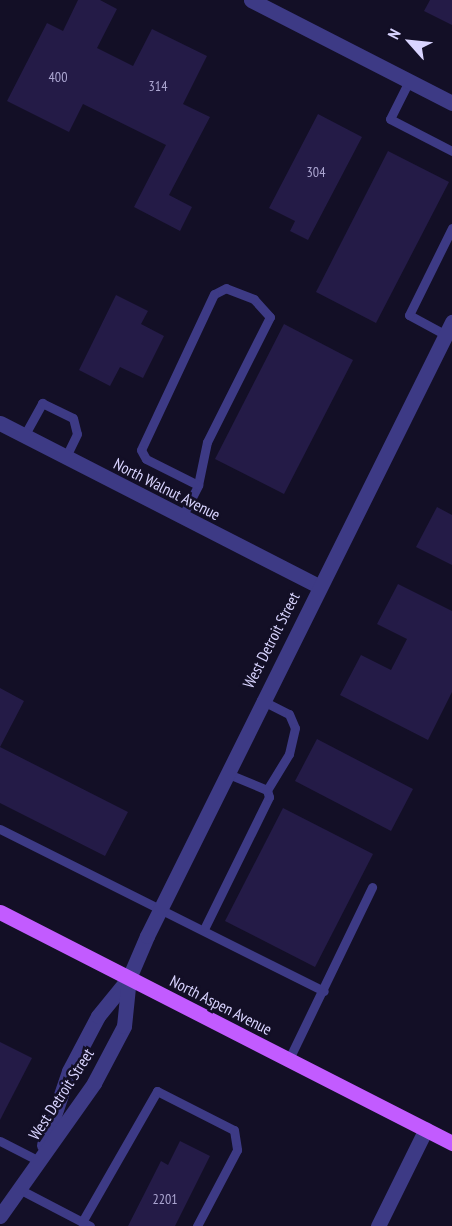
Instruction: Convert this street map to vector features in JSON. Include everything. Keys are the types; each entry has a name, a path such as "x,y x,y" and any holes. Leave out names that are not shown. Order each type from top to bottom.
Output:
{"main road":[{"name":"North Aspen Avenue","path":"0,912 452,1143"}],"street":[{"path":"251,0 452,103"},
{"name":"West Detroit Street","path":"39,1161 69,1071 98,1016 129,978 261,700 449,328"},
{"name":"North Walnut Avenue","path":"0,423 318,586"},
{"name":"West Detroit Street","path":"0,1216 94,1083 124,1026 129,978"},
{"path":"378,1226 426,1130"}],"lane":[{"path":"409,81 390,119 452,151"},
{"path":"449,328 409,315 452,228"},
{"path":"182,517 198,484 207,442 270,317 254,299 226,288 214,294 141,450 146,459 198,484"},
{"path":"24,436 42,403 73,418 77,434 66,457"},
{"path":"204,927 269,797 267,790 289,754 295,728 289,714 261,700"},
{"path":"226,773 267,790"},
{"path":"0,829 204,927 324,991"},
{"path":"289,1059 324,991 372,887"},
{"path":"18,1189 86,1224 157,1091 234,1130 237,1150 197,1226"},
{"path":"0,1141 39,1161"}],"building":[{"path":"78,0 100,0 117,9 97,48 133,66 152,29 207,56 183,104 210,117 169,195 192,207 180,231 134,207 166,145 83,104 69,132 7,101 47,23 63,31"},
{"path":"430,0 452,0 452,25 424,11"},
{"path":"318,114 362,137 308,240 290,231 295,221 269,208"},
{"path":"388,151 449,182 376,323 316,292"},
{"path":"116,295 148,311 141,324 164,336 143,378 120,367 110,386 79,370"},
{"path":"284,324 353,360 284,494 215,459"},
{"path":"437,507 452,515 452,565 416,547"},
{"path":"398,584 452,611 452,692 428,740 340,695 361,655 391,670 407,639 377,624"},
{"path":"0,688 24,701 0,747"},
{"path":"317,739 413,789 391,831 295,781"},
{"path":"0,747 128,812 105,856 0,803"},
{"path":"283,808 373,854 315,967 225,921"},
{"path":"0,1042 32,1058 0,1120"},
{"path":"180,1141 210,1156 175,1226 128,1226 161,1161 168,1165"}]}
